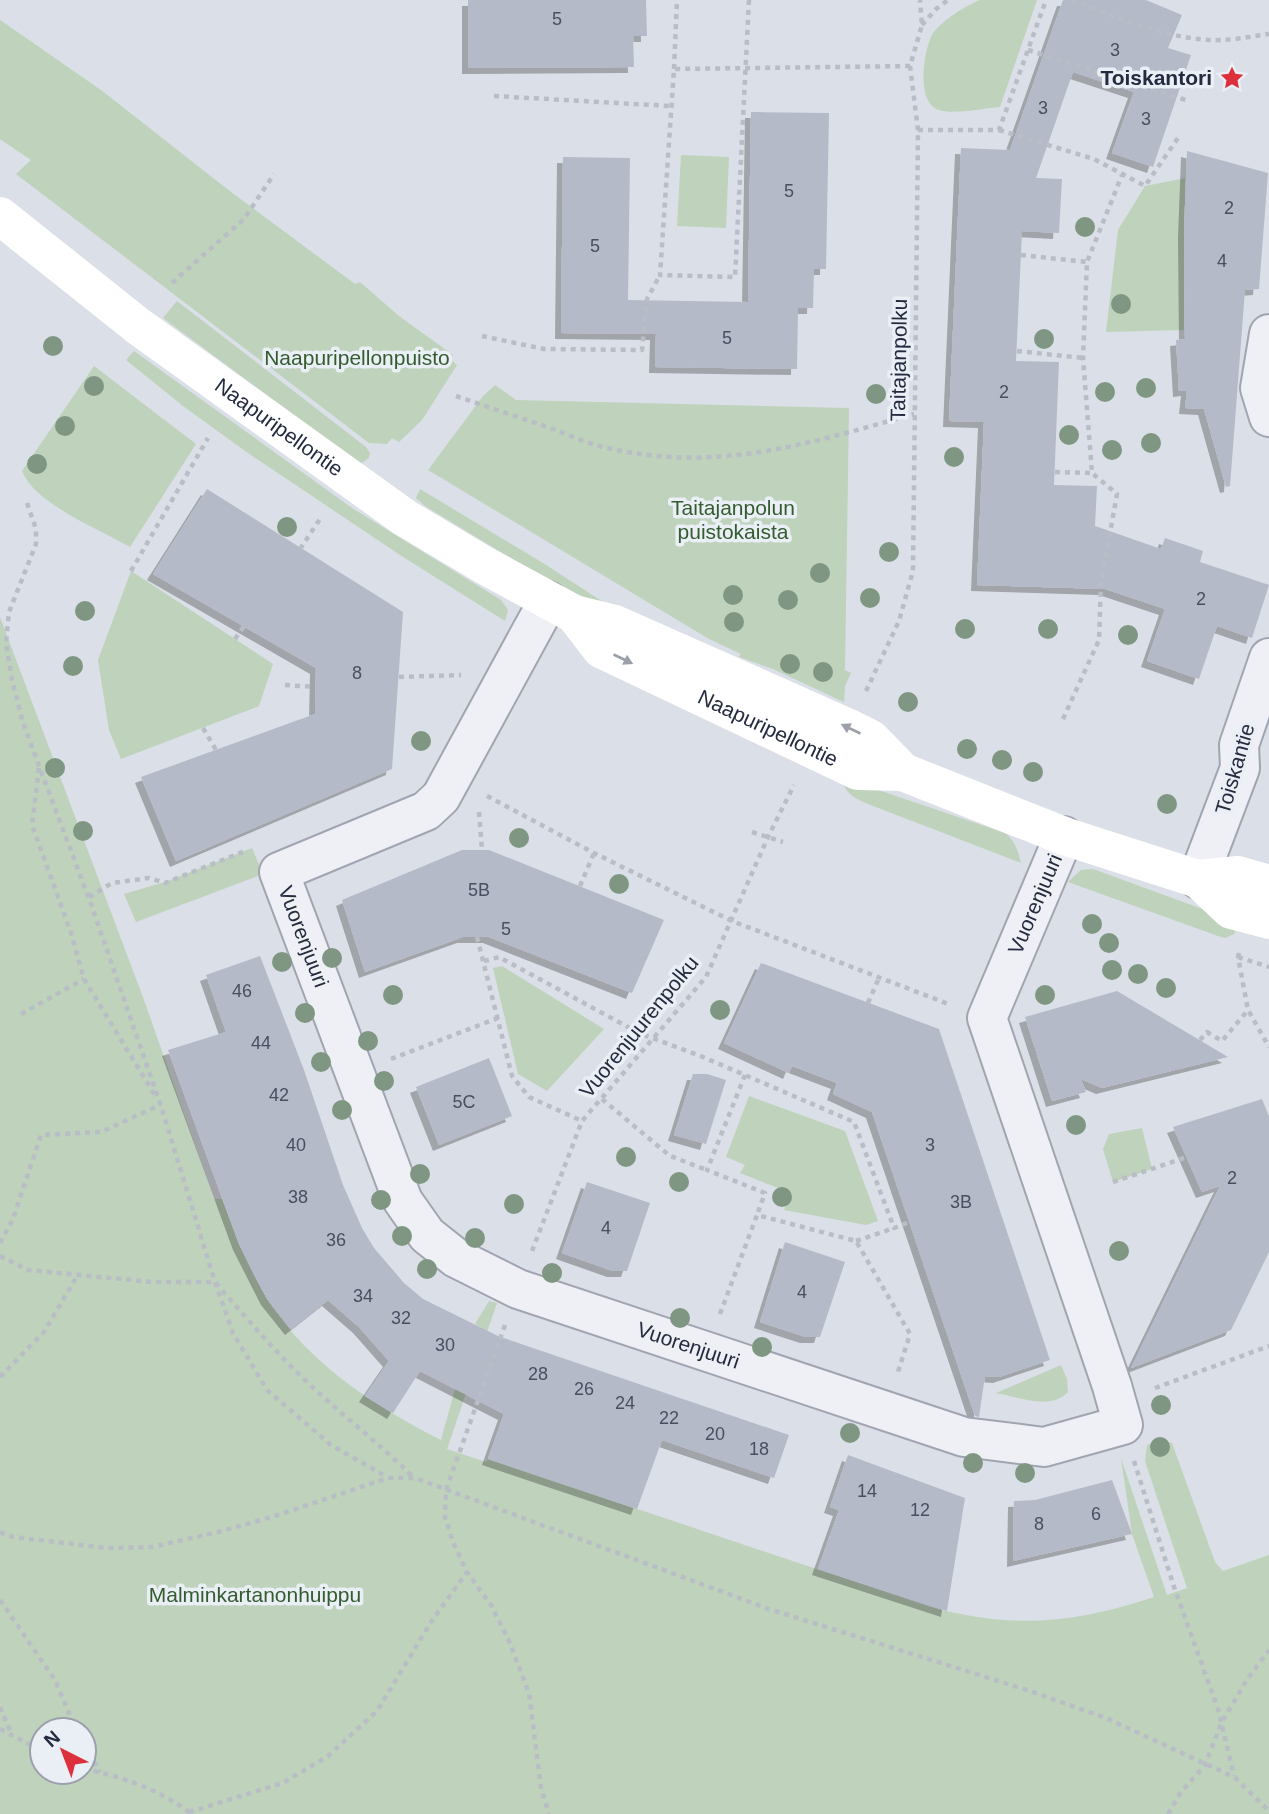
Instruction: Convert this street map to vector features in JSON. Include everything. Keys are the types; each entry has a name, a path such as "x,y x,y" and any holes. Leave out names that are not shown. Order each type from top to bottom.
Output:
{"street":[{"name":"Naapuripellontie","path":"0,216 138,326 378,501 484,565 561,607 601,649 858,771 903,772 1064,836 1198,879 1238,875 1269,884"},
{"path":"1269,334 1260,388 1269,417"},
{"name":"Vuorenjuuri","path":"561,607 465,785 441,797 426,811 279,872 403,1201 427,1235 456,1258 518,1289 964,1437 1044,1447 1123,1425"},
{"name":"Toiskantie","path":"1198,879 1240,768 1239,745 1269,658"},
{"name":"Vuorenjuuri","path":"987,1017 1064,836"},
{"name":"Naapuripellontie","path":"1198,879 1231,910 1269,920"},
{"path":"987,1017 1123,1425"}],"path":[{"path":"482,336 544,349 642,349 647,299 660,275 677,0"},
{"path":"660,275 735,277 749,0"},
{"name":"Taitajanpolku","path":"861,699 899,621 913,572 918,130 910,66 922,25 920,0"},
{"path":"922,25 948,0"},
{"path":"999,130 1046,0"},
{"path":"1072,0 1141,27 1183,37 1211,40 1269,34"},
{"path":"1028,50 1189,101"},
{"path":"674,69 910,66"},
{"path":"494,96 670,106"},
{"path":"918,130 999,130 1094,159 1145,186 1178,138"},
{"path":"172,283 244,219 274,174"},
{"path":"1092,473 1083,358 1087,262 1122,175"},
{"path":"1021,255 1087,262"},
{"path":"1017,351 1083,358"},
{"path":"456,396 602,447 680,458 766,453 820,441 914,414"},
{"path":"131,571 208,438"},
{"path":"1055,472 1092,473 1117,494 1101,583 1099,640 1063,719"},
{"path":"27,503 36,530 36,544 9,612 6,643 12,680 23,723 89,897 161,1106 233,1333 267,1390 331,1444 388,1478"},
{"path":"300,549 322,516"},
{"path":"235,639 244,626"},
{"path":"0,641 6,643"},
{"path":"399,677 462,675"},
{"path":"285,685 316,687"},
{"path":"203,727 216,750"},
{"path":"39,767 32,825 71,933 84,979 161,1106"},
{"name":"Vuorenjuurenpolku","path":"531,1253 582,1121 706,977 794,784"},
{"path":"465,785 481,850"},
{"path":"465,785 732,921 987,1017"},
{"path":"752,832 783,842"},
{"path":"89,897 112,883 149,878 165,883 252,848"},
{"path":"580,886 594,853"},
{"path":"477,937 512,1076 529,1097 582,1121"},
{"path":"484,961 499,957 652,1039 854,1122 894,1228"},
{"path":"1269,967 1238,957 1248,1010 1269,1047"},
{"path":"868,1003 879,978"},
{"path":"21,1014 84,979"},
{"path":"1200,1040 1207,1032 1222,1041 1248,1010"},
{"path":"356,1074 498,1018"},
{"path":"707,1170 745,1075"},
{"path":"601,1099 670,1156 765,1193 717,1321"},
{"path":"0,1243 13,1219 41,1135 101,1132 161,1106"},
{"path":"1113,1182 1187,1157"},
{"path":"757,1215 856,1241 909,1222"},
{"path":"856,1241 910,1335 895,1381"},
{"path":"0,1256 27,1270 151,1282 215,1282 321,1395 415,1478"},
{"path":"0,1377 44,1332 77,1276"},
{"path":"508,1317 446,1490 445,1517 467,1572 491,1605 509,1641 529,1693 541,1788 549,1814"},
{"path":"1234,1777 1218,1709 1175,1590 1123,1425 1141,1394 1269,1346"},
{"path":"0,1532 13,1537 107,1548 152,1547 263,1519 388,1478 415,1478 804,1622 1030,1691 1106,1718 1234,1777 1269,1811"},
{"path":"98,1769 100,1773 153,1791 190,1813 283,1783 328,1756 377,1711 431,1622 467,1572"},
{"path":"0,1600 55,1680 70,1716"},
{"path":"1168,1814 1181,1792 1205,1765 1221,1724 1246,1681 1269,1650"},
{"path":"0,1707 12,1734"},
{"path":"0,1729 28,1743"}],"green space":[{"path":"980,0 1037,0 1000,107 960,112 939,110 927,98 924,88 924,64 929,43 932,35 947,20"},
{"name":"Naapuripellonpuisto","path":"0,20 101,90 231,192 355,284 360,282 399,316 453,355 450,359 457,365 422,420 399,442 392,438 387,444 369,443 16,174 31,160 0,139"},
{"path":"681,155 729,157 726,228 677,226"},
{"path":"1186,178 1184,330 1106,332 1118,230 1145,186"},
{"path":"177,301 366,447 370,453 369,458 360,464 163,318"},
{"path":"134,351 352,508 501,600 508,610 505,621 400,555 183,406 126,360"},
{"path":"94,366 196,444 130,547 54,505 29,483 22,471"},
{"name":"Taitajanpolun puistokaista","path":"495,385 516,400 849,408 845,670 851,673 845,686 844,702 773,669 739,657 741,654 709,639 428,470 483,396"},
{"path":"420,489 543,563 651,633 527,568 425,506 416,498"},
{"path":"131,571 273,664 259,706 121,759 109,730 98,660"},
{"name":"Malminkartanonhuippu","path":"0,617 144,1000 214,1199 222,1199 249,1266 276,1312 316,1357 339,1377 388,1411 441,1440 455,1389 482,1328 475,1324 489,1301 497,1303 447,1449 486,1462 488,1459 930,1607 989,1619 1016,1621 1069,1618 1154,1597 1132,1534 1121,1458 1167,1595 1187,1588 1145,1461 1147,1445 1161,1440 1172,1443 1215,1562 1223,1571 1269,1555 1269,1814 0,1814"},
{"path":"846,779 1005,833 1016,846 1021,863 860,800 847,790 843,782"},
{"path":"252,848 263,874 136,922 124,894 165,882"},
{"path":"1093,869 1238,922 1234,934 1225,938 1218,936 1068,882 1081,870"},
{"path":"502,966 604,1029 547,1091 518,1074 493,968"},
{"path":"749,1096 845,1131 878,1221 866,1225 784,1210 791,1193 740,1173 745,1165 726,1157"},
{"path":"1142,1128 1152,1169 1113,1182 1103,1149 1109,1134"},
{"path":"1061,1365 1067,1379 1068,1392 1061,1398 1043,1402 996,1393"}],"building":[{"path":"468,0 646,0 647,36 633,36 634,67 468,68"},
{"path":"1063,0 1146,0 1182,15 1168,48 1191,55 1153,167 1112,153 1134,92 1073,72 1036,178 1062,179 1059,233 1022,231 1016,361 1059,362 1054,485 1097,486 1095,526 1161,549 1165,538 1203,551 1200,562 1269,585 1252,638 1217,626 1199,679 1147,661 1165,609 1105,589 977,585 984,422 949,421 961,148 1010,150"},
{"path":"751,112 829,113 826,269 814,269 813,308 798,308 797,369 655,367 656,334 561,333 563,157 630,158 628,300 748,302"},
{"path":"1187,151 1268,173 1259,289 1245,290 1230,486 1226,487 1204,409 1185,408 1187,390 1179,391 1176,340 1185,339 1184,232"},
{"path":"207,489 403,612 392,769 176,861 141,777 315,714 316,668 153,574"},
{"path":"462,850 489,850 664,920 632,993 489,937 463,937 365,972 342,900"},
{"path":"260,956 304,1070 343,1185 374,1248 404,1283 423,1299 498,1336 789,1435 774,1478 662,1440 637,1509 488,1459 504,1414 420,1371 393,1413 365,1396 389,1361 359,1327 328,1300 291,1329 267,1299 239,1244 168,1050 226,1032 206,975"},
{"path":"761,963 939,1029 1050,1360 999,1377 985,1376 979,1417 975,1416 872,1112 833,1094 837,1083 792,1066 789,1073 724,1043"},
{"path":"1117,991 1228,1057 1102,1088 1081,1079 1086,1092 1052,1101 1025,1017"},
{"path":"489,1058 512,1116 439,1145 416,1087"},
{"path":"693,1074 707,1074 726,1080 706,1144 674,1135"},
{"path":"1262,1099 1269,1116 1269,1252 1231,1330 1131,1368 1220,1186 1202,1192 1173,1127"},
{"path":"587,1182 650,1203 627,1271 613,1271 562,1253"},
{"path":"785,1242 845,1262 820,1337 806,1337 760,1322"},
{"path":"848,1455 965,1498 947,1611 818,1569 839,1510 830,1507"},
{"path":"1112,1480 1132,1534 1013,1561 1014,1501 1035,1500"}],"place":[{"name":"Toiskantori","path":"1232,78"}]}
